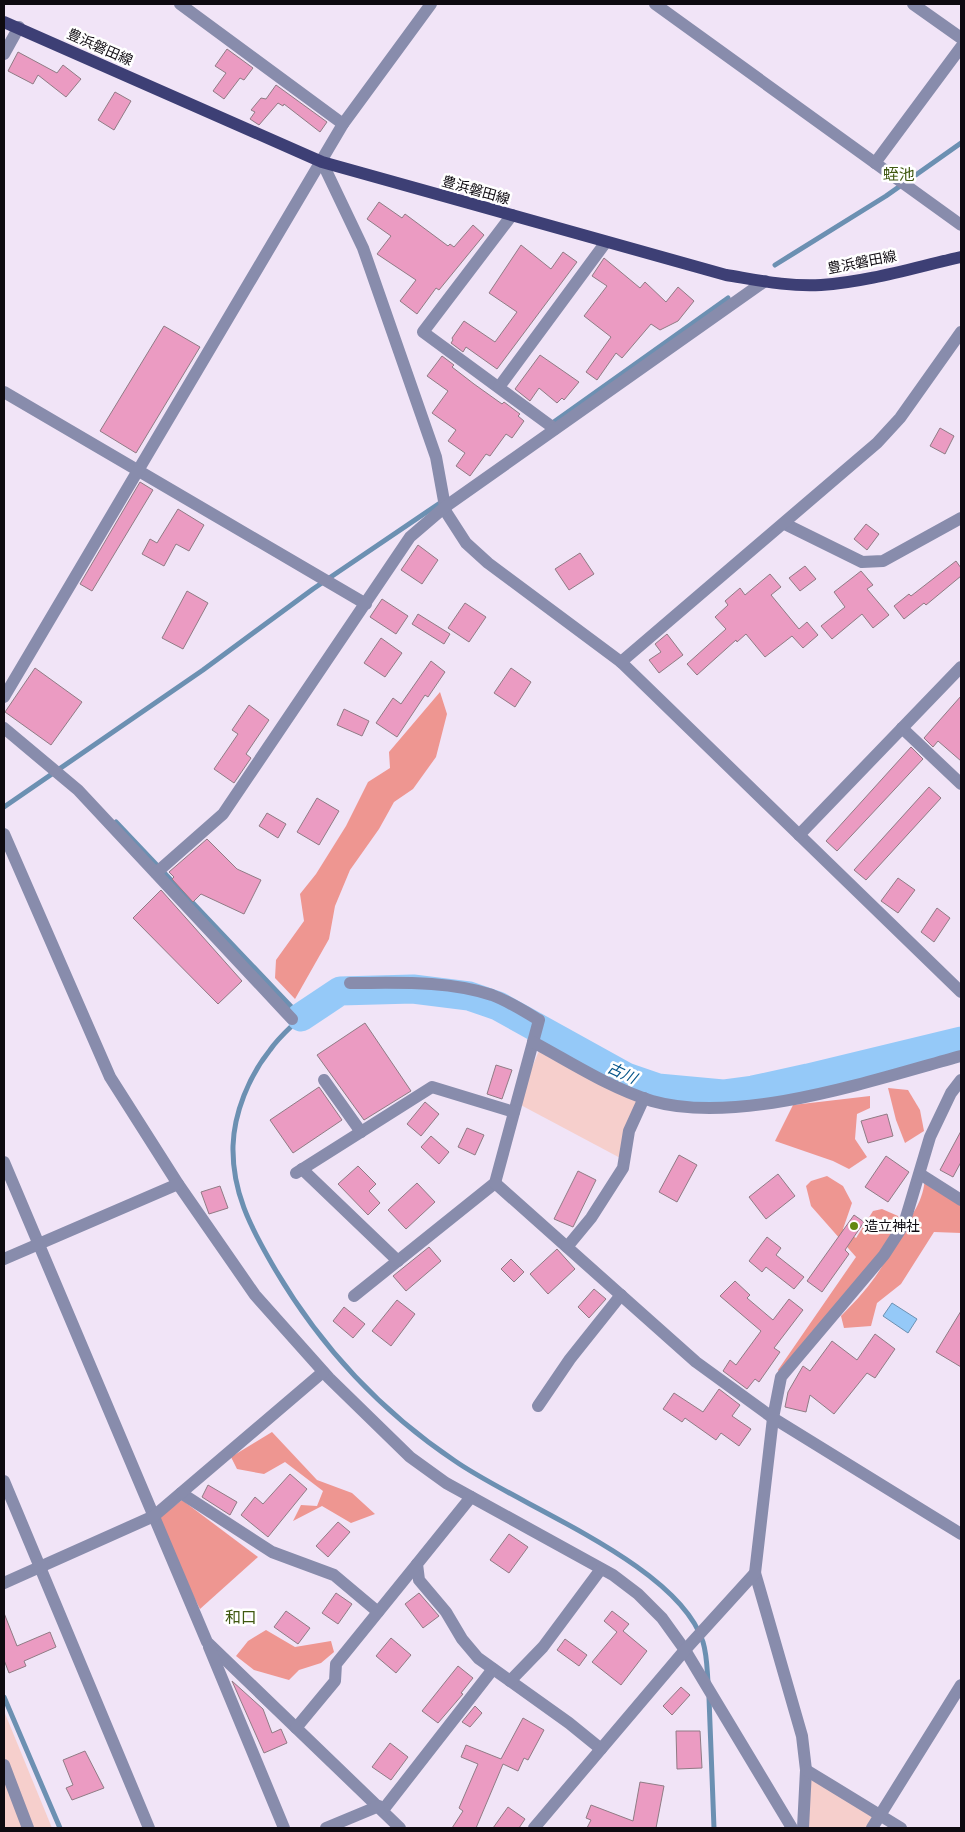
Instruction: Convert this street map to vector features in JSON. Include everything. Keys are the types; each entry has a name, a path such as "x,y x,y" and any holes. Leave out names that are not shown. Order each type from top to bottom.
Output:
{"main road":[{"name":"豊浜磐田線","path":"4,22 322,162 726,275 790,285 822,285 857,280 961,256"}],"street":[{"path":"180,4 343,124"},
{"path":"4,697 343,124 431,4"},
{"path":"655,4 961,225"},
{"path":"913,4 961,38"},
{"path":"4,54 19,27"},
{"path":"875,163 961,47"},
{"path":"322,162 363,248 436,457 446,512 466,543 488,563 621,662 961,992"},
{"path":"512,215 423,332 555,429"},
{"path":"499,388 606,242"},
{"path":"156,872 223,814 410,538 445,507 765,281"},
{"path":"621,662 785,524 877,443 900,418 961,332"},
{"path":"4,392 366,604"},
{"path":"785,524 862,562 883,561 961,518"},
{"path":"799,835 961,667"},
{"path":"4,728 78,790 292,1019"},
{"path":"902,728 961,784"},
{"path":"4,834 110,1077 178,1184 255,1295 323,1372 410,1457 446,1483 601,1569 644,1600 662,1618 684,1650 792,1828"},
{"path":"350,983 419,984 457,987 492,995 539,1020 495,1183 354,1296"},
{"path":"533,1042 618,1089 644,1098 703,1108 748,1106 843,1088 961,1056"},
{"path":"324,1080 361,1132"},
{"path":"803,1828 806,1770 802,1736 755,1573 773,1418 781,1377 884,1255 904,1224 930,1137 951,1093 961,1080"},
{"path":"398,1261 299,1171 432,1088 514,1112"},
{"path":"568,1247 591,1218 623,1168 629,1131 644,1098"},
{"path":"4,1162 284,1828"},
{"path":"920,1174 961,1200"},
{"path":"495,1183 696,1362 773,1418 961,1534"},
{"path":"4,1259 178,1184"},
{"path":"538,1406 570,1359 621,1295"},
{"path":"4,1583 154,1516 323,1372"},
{"path":"4,1481 149,1828"},
{"path":"181,1493 272,1552 334,1574 378,1612"},
{"path":"296,1728 335,1681 336,1664 471,1497"},
{"path":"417,1564 419,1580 446,1612 462,1639 478,1658 569,1722 601,1749"},
{"path":"510,1681 543,1647 601,1569"},
{"path":"534,1828 684,1650 755,1573"},
{"path":"207,1642 400,1828"},
{"path":"326,1828 381,1808 493,1669"},
{"path":"872,1828 961,1685"},
{"path":"4,1765 28,1828"},
{"path":"806,1770 901,1828"}],"shaded area":[{"path":"440,692 447,714 436,757 413,789 394,802 379,829 350,870 335,906 329,939 295,999 275,978 276,960 304,921 300,894 316,874 346,826 368,782 390,768 389,752"},
{"path":"541,1046 644,1098 624,1160 517,1103"},
{"path":"888,1088 908,1090 920,1110 924,1131 905,1143 896,1120"},
{"path":"870,1096 870,1108 857,1114 855,1139 867,1157 849,1169 833,1161 775,1141 793,1105"},
{"path":"827,1176 843,1186 852,1203 843,1229 856,1238 873,1211 882,1209 898,1216 900,1231 917,1206 925,1178 961,1200 961,1233 934,1232 901,1284 877,1303 871,1326 844,1328 841,1316 874,1279 898,1236 781,1377 778,1370 856,1257 811,1206 806,1186 811,1181"},
{"path":"272,1432 317,1480 352,1493 375,1514 351,1523 322,1506 293,1521 301,1505 317,1506 323,1491 285,1462 264,1474 237,1469 231,1457"},
{"path":"182,1500 258,1557 200,1609 155,1521"},
{"path":"266,1630 295,1647 331,1641 334,1652 321,1663 299,1670 289,1680 254,1670 236,1656 248,1641"},
{"path":"4,1711 52,1828 4,1828"},
{"path":"812,1774 881,1816 872,1828 805,1828"}],"water":[{"path":"892,1303 917,1319 908,1333 883,1316"}],"building":[{"path":"227,49 253,68 244,80 240,78 224,99 213,91 226,73 215,66"},
{"path":"18,52 57,73 63,65 81,79 66,97 38,75 33,84 8,71"},
{"path":"276,85 327,122 320,132 284,104 283,106 278,103 259,125 250,119 255,112 251,110 261,98 266,99"},
{"path":"115,92 131,101 114,130 98,120"},
{"path":"379,202 402,218 405,214 448,246 450,244 454,247 473,225 484,235 439,290 436,288 417,314 400,301 416,280 377,254 391,236 367,219"},
{"path":"521,245 551,269 563,252 577,262 497,369 466,347 463,352 451,343 452,338 464,321 495,342 517,312 489,293"},
{"path":"604,258 640,288 645,282 666,302 678,287 694,301 678,321 660,330 651,324 622,358 616,353 597,380 586,372 611,337 584,316 607,286 592,276"},
{"path":"164,326 200,347 136,453 100,431"},
{"path":"540,355 579,382 564,400 562,398 557,403 539,388 530,401 515,389"},
{"path":"442,356 454,365 452,367 474,384 520,414 518,416 524,421 512,438 506,434 490,456 486,454 470,476 456,466 465,453 448,441 456,430 432,413 448,391 427,376"},
{"path":"940,428 954,436 945,454 930,446"},
{"path":"140,482 153,490 92,591 80,584"},
{"path":"178,509 204,525 189,551 176,544 164,566 142,554 150,539 157,543"},
{"path":"866,524 879,534 867,550 854,539"},
{"path":"418,545 438,560 422,584 401,570"},
{"path":"580,553 594,574 569,590 555,569"},
{"path":"956,561 961,568 961,576 926,605 924,603 904,619 894,606 909,594 911,596"},
{"path":"805,566 816,579 800,591 789,578"},
{"path":"861,571 873,585 867,589 889,615 873,628 862,614 832,639 821,626 845,607 834,592"},
{"path":"770,574 781,587 771,595 799,629 807,622 818,635 803,648 792,636 765,657 746,634 737,642 736,640 697,675 687,664 726,629 715,617 728,605 725,601 740,588 745,595"},
{"path":"187,591 208,603 183,649 162,638"},
{"path":"382,599 408,616 396,634 370,617"},
{"path":"465,603 486,617 469,642 448,628"},
{"path":"418,614 450,634 444,644 412,624"},
{"path":"667,634 683,655 659,673 649,660 661,652 655,644"},
{"path":"381,638 402,653 385,677 364,663"},
{"path":"431,661 445,672 428,697 425,695 397,737 376,723 393,698 401,704"},
{"path":"35,668 82,702 51,745 5,712"},
{"path":"511,668 531,682 515,707 494,693"},
{"path":"961,696 961,761 938,741 933,747 924,738"},
{"path":"249,705 269,720 246,754 251,758 234,783 214,769 238,734 232,730"},
{"path":"344,709 369,721 362,736 337,725"},
{"path":"911,747 923,759 837,851 826,841"},
{"path":"929,787 941,798 866,880 854,870"},
{"path":"317,798 339,811 319,845 297,832"},
{"path":"267,813 286,824 278,838 259,826"},
{"path":"207,839 237,869 261,880 244,914 201,894 193,902 172,879 174,877 169,872"},
{"path":"898,878 915,890 898,913 881,901"},
{"path":"161,890 242,981 218,1004 133,918"},
{"path":"937,908 950,918 934,942 921,932"},
{"path":"365,1023 411,1091 364,1120 317,1055"},
{"path":"496,1065 512,1070 502,1099 487,1094"},
{"path":"319,1087 342,1120 293,1153 270,1120"},
{"path":"425,1102 439,1114 421,1136 407,1124"},
{"path":"887,1114 893,1136 868,1143 861,1121"},
{"path":"467,1128 484,1135 475,1155 458,1147"},
{"path":"961,1131 961,1162 953,1177 940,1170"},
{"path":"431,1136 449,1152 439,1164 421,1147"},
{"path":"679,1155 697,1165 677,1202 659,1192"},
{"path":"886,1156 909,1172 888,1202 865,1187"},
{"path":"358,1166 376,1184 369,1191 380,1203 368,1215 338,1184"},
{"path":"578,1171 596,1180 573,1227 554,1219"},
{"path":"778,1174 795,1196 766,1219 749,1197"},
{"path":"417,1183 435,1202 406,1229 388,1210"},
{"path":"220,1186 228,1208 209,1214 201,1192"},
{"path":"854,1215 864,1222 845,1250 849,1254 822,1292 807,1281"},
{"path":"767,1237 781,1248 776,1255 804,1277 794,1289 766,1267 762,1272 749,1261"},
{"path":"429,1247 441,1261 406,1291 393,1276"},
{"path":"557,1249 575,1269 548,1294 530,1274"},
{"path":"511,1259 524,1272 514,1282 501,1269"},
{"path":"735,1281 750,1295 747,1298 773,1320 789,1299 803,1310 774,1348 780,1352 759,1382 755,1379 747,1389 723,1371 730,1360 736,1365 761,1331 720,1296"},
{"path":"594,1289 606,1299 589,1318 578,1307"},
{"path":"397,1300 415,1314 391,1346 372,1331"},
{"path":"344,1307 365,1324 353,1338 333,1321"},
{"path":"961,1311 961,1367 936,1352"},
{"path":"875,1334 895,1349 875,1378 867,1373 834,1414 810,1395 806,1412 785,1407 788,1392 803,1366 810,1371 832,1341 857,1360"},
{"path":"719,1389 740,1405 732,1416 751,1429 739,1446 721,1433 716,1440 685,1418 682,1422 663,1409 674,1393 703,1412"},
{"path":"290,1474 307,1489 268,1537 241,1515 255,1497 263,1504"},
{"path":"208,1485 237,1502 230,1515 202,1497"},
{"path":"338,1522 350,1532 328,1557 316,1546"},
{"path":"509,1534 528,1547 509,1573 490,1560"},
{"path":"336,1593 352,1604 338,1624 322,1613"},
{"path":"419,1593 439,1616 423,1628 405,1604"},
{"path":"286,1611 310,1628 298,1644 274,1627"},
{"path":"612,1611 629,1624 623,1631 647,1651 621,1685 592,1662 617,1632 604,1621"},
{"path":"4,1613 17,1646 50,1632 56,1647 24,1661 26,1666 9,1673 4,1660"},
{"path":"391,1638 411,1655 396,1673 376,1656"},
{"path":"565,1639 587,1655 579,1666 557,1650"},
{"path":"458,1666 473,1678 461,1693 463,1694 438,1723 422,1711"},
{"path":"232,1681 263,1709 272,1733 281,1729 287,1743 264,1753"},
{"path":"681,1687 690,1695 672,1715 663,1706"},
{"path":"475,1706 482,1713 470,1727 462,1722"},
{"path":"523,1718 544,1730 528,1760 524,1758 518,1771 503,1764 476,1828 452,1828 463,1811 459,1808 478,1764 461,1757 466,1745 501,1759"},
{"path":"676,1731 700,1731 702,1768 677,1769"},
{"path":"390,1743 408,1757 391,1780 372,1767"},
{"path":"85,1751 104,1788 72,1800 66,1788 73,1785 63,1760"},
{"path":"640,1782 664,1786 656,1828 587,1828 591,1820 586,1818 591,1805 633,1821"},
{"path":"508,1807 525,1819 519,1828 493,1828"}],"waterway":[{"path":"775,265 886,196 961,143"},
{"path":"551,424 728,298"},
{"path":"4,807 203,670 313,589 440,503"},
{"path":"116,822 301,1017 277,1041 262,1060 249,1083 236,1121 233,1162 239,1193 250,1222 264,1250 309,1321 352,1373 401,1420 427,1441 484,1479 594,1540 631,1563 663,1587 688,1614 703,1642 708,1682"},
{"name":"古川","path":"301,1017 340,991 413,989 469,996 498,1006 626,1077 658,1088 723,1094 753,1090 808,1078 961,1041"},
{"path":"4,1697 60,1828"},
{"path":"709,1698 714,1828"}],"place":[{"name":"造立神社","path":"854,1226"}],"district":[{"name":"蛭池","path":"899,174"},
{"name":"和口","path":"241,1617"}]}
